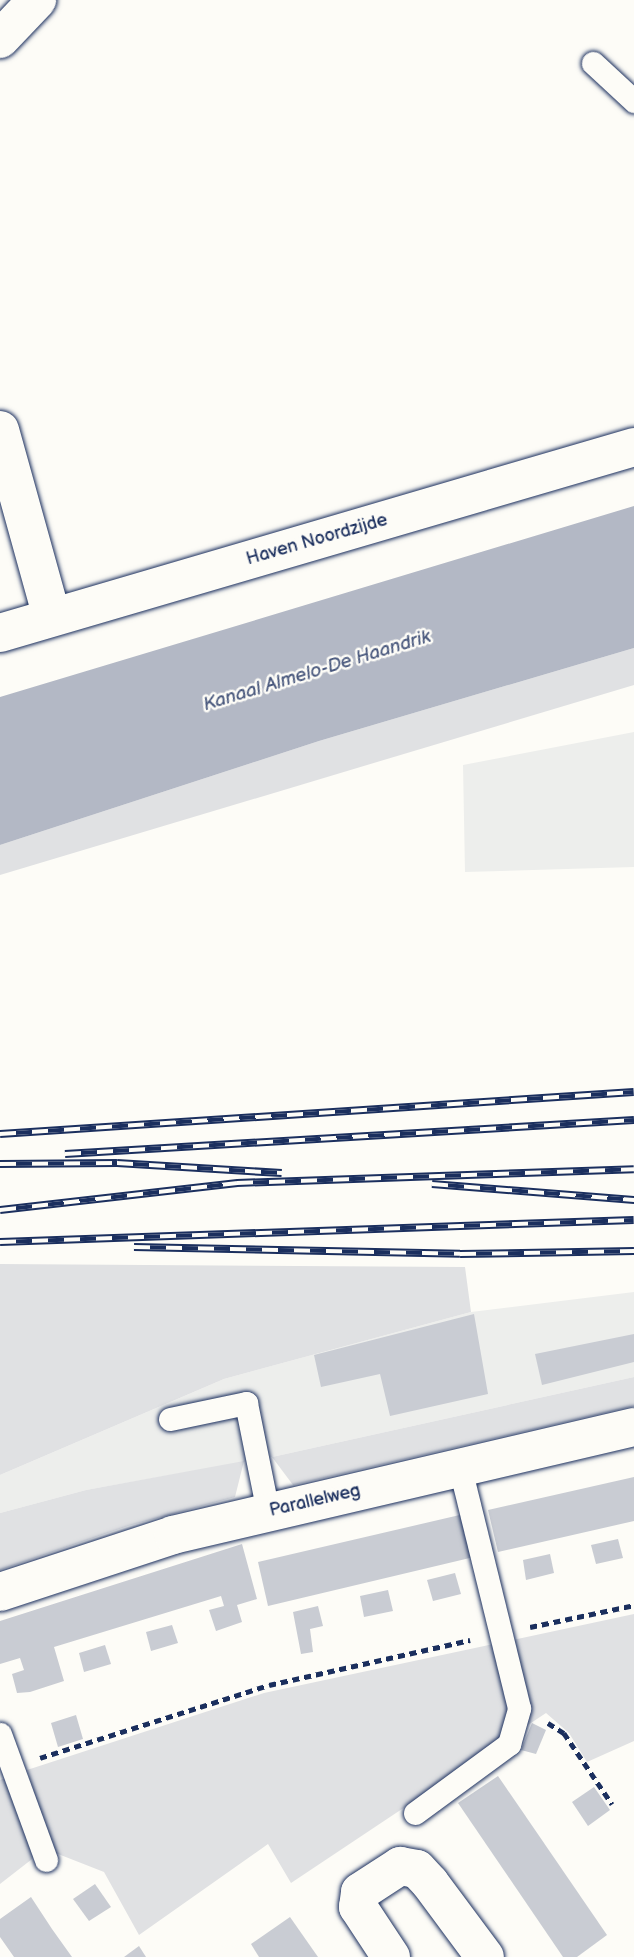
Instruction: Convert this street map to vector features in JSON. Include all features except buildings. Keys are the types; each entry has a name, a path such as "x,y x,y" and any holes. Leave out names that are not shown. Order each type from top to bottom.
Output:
{"street":[{"path":"0,39 37,0"},
{"path":"0,430 52,617"},
{"name":"Haven Noordzijde","path":"0,633 634,447"},
{"name":"Parallelweg","path":"0,1592 173,1535 634,1427"},
{"path":"391,1957 358,1907 360,1892 400,1866 417,1869 485,1957"}],"lane":[{"path":"593,63 634,101"},
{"path":"170,1419 246,1403 268,1512"},
{"path":"415,1813 509,1744 519,1708 504,1632 460,1467"},
{"path":"0,1734 46,1860"}],"path":[{"path":"13,1767 269,1685 634,1605"},
{"path":"519,1708 564,1733 612,1804"}],"shaded area":[{"path":"634,648 634,685 0,875 0,845 319,741"},
{"path":"634,732 634,867 465,872 463,765"},
{"path":"0,1264 465,1267 471,1312 224,1379 0,1475"},
{"path":"634,1292 634,1377 272,1457 86,1490 0,1513 0,1475 224,1379 471,1312"},
{"path":"634,1377 634,1406 293,1485 272,1457"},
{"path":"244,1461 235,1497 128,1526 0,1570 0,1513 86,1490"},
{"path":"634,1614 634,1741 587,1762 569,1733 546,1713 291,1883 268,1844 139,1935 104,1872 53,1852 27,1770 264,1693"},
{"path":"5,1778 36,1856 0,1884 0,1780"}],"water":[{"name":"Kanaal Almelo-De Haandrik","path":"634,506 634,648 319,741 0,845 0,697"}],"railway":[{"path":"0,1134 634,1092"},
{"path":"65,1154 634,1120"},
{"path":"0,1164 117,1163 282,1173"},
{"path":"0,1210 237,1183 634,1169"},
{"path":"432,1184 634,1200"},
{"path":"0,1242 634,1220"},
{"path":"134,1247 460,1254 634,1251"}]}
